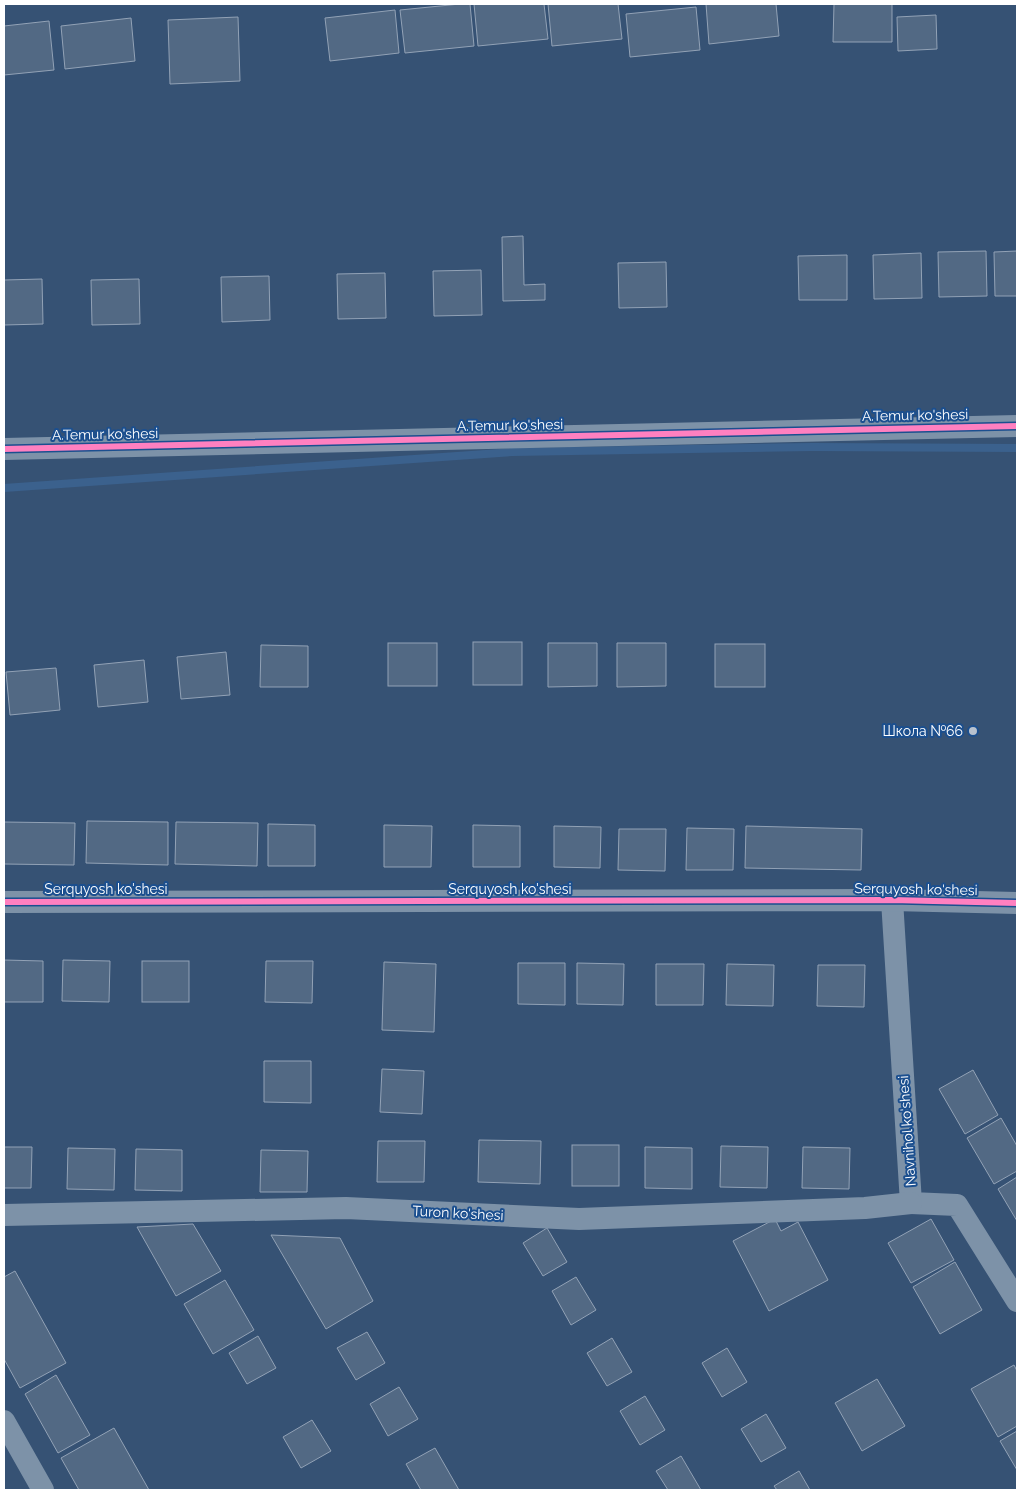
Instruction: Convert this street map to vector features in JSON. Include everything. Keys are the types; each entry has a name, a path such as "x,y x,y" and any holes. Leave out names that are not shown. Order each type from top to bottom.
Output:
{"street":[{"name":"A.Temur ko'shesi","path":"4,449 1017,426"},
{"name":"Serquyosh ko'shesi","path":"4,902 892,900 1017,903"},
{"name":"Navnihol ko'shesi","path":"892,900 911,1203 956,1205 1017,1301"},
{"name":"Turon ko'shesi","path":"4,1215 346,1208 579,1219 865,1208 911,1203"},
{"path":"4,1421 43,1490"}],"building":[{"path":"470,4 474,46 405,53 400,10"},
{"path":"474,4 544,4 548,39 478,46"},
{"path":"548,4 618,4 622,39 552,46"},
{"path":"706,4 776,4 779,36 709,44"},
{"path":"834,4 892,4 892,42 833,42"},
{"path":"696,7 700,50 630,57 626,14"},
{"path":"395,10 399,53 330,61 325,18"},
{"path":"936,15 937,49 898,51 897,17"},
{"path":"238,17 240,81 170,84 168,20"},
{"path":"131,18 135,61 65,69 61,26"},
{"path":"49,21 54,70 4,75 4,26"},
{"path":"523,236 524,285 545,284 545,300 503,301 502,237"},
{"path":"986,251 987,296 939,297 938,252"},
{"path":"1017,251 1017,296 995,296 994,252"},
{"path":"921,253 922,298 874,299 873,255"},
{"path":"847,255 847,300 799,300 798,256"},
{"path":"666,262 667,307 619,308 618,263"},
{"path":"481,270 482,315 434,316 433,271"},
{"path":"385,273 386,318 338,319 337,274"},
{"path":"269,276 270,320 222,322 221,277"},
{"path":"42,279 43,324 4,325 4,280"},
{"path":"139,279 140,324 92,325 91,280"},
{"path":"473,642 522,642 522,685 473,685"},
{"path":"388,643 437,643 437,686 388,686"},
{"path":"548,643 597,643 597,686 548,687"},
{"path":"617,643 666,643 666,686 617,687"},
{"path":"715,644 765,644 765,687 715,687"},
{"path":"261,645 308,646 308,687 260,687"},
{"path":"226,652 230,695 181,699 177,657"},
{"path":"144,660 148,702 98,707 94,665"},
{"path":"56,668 60,710 10,715 6,672"},
{"path":"87,821 168,822 168,865 86,863"},
{"path":"4,822 75,823 74,865 4,864"},
{"path":"176,822 258,823 257,866 175,864"},
{"path":"268,824 315,825 315,866 268,866"},
{"path":"384,825 432,826 431,867 384,867"},
{"path":"473,825 520,826 520,867 473,867"},
{"path":"554,826 601,827 600,868 554,867"},
{"path":"746,826 862,829 861,870 745,868"},
{"path":"687,828 734,829 733,870 686,870"},
{"path":"619,829 666,829 665,871 618,870"},
{"path":"4,960 43,961 43,1002 4,1002"},
{"path":"63,960 110,961 109,1002 62,1001"},
{"path":"142,961 189,961 189,1002 142,1002"},
{"path":"266,961 313,961 312,1003 265,1002"},
{"path":"384,962 436,964 434,1032 382,1030"},
{"path":"518,963 565,963 565,1005 518,1004"},
{"path":"577,963 624,964 623,1005 577,1004"},
{"path":"656,964 704,964 703,1005 656,1005"},
{"path":"727,964 774,965 773,1006 726,1005"},
{"path":"818,965 865,965 864,1007 817,1006"},
{"path":"264,1061 311,1061 311,1103 264,1102"},
{"path":"382,1069 424,1071 422,1114 380,1112"},
{"path":"973,1070 998,1115 965,1134 939,1089"},
{"path":"1001,1118 1017,1146 1017,1171 994,1184 967,1138"},
{"path":"479,1140 541,1141 540,1184 478,1182"},
{"path":"378,1141 425,1141 424,1182 377,1182"},
{"path":"572,1145 619,1145 619,1186 572,1186"},
{"path":"721,1146 768,1147 767,1188 720,1187"},
{"path":"4,1147 32,1147 31,1188 4,1188"},
{"path":"645,1147 692,1148 692,1189 645,1188"},
{"path":"803,1147 850,1148 849,1189 802,1188"},
{"path":"68,1148 115,1149 114,1190 67,1189"},
{"path":"136,1149 182,1150 182,1191 135,1190"},
{"path":"261,1150 308,1151 307,1192 260,1192"},
{"path":"1017,1177 1017,1221 998,1189"},
{"path":"775,1219 781,1231 798,1222 828,1280 769,1311 733,1241"},
{"path":"931,1219 954,1260 911,1283 888,1243"},
{"path":"193,1224 221,1271 176,1296 137,1227"},
{"path":"547,1228 567,1262 543,1276 523,1243"},
{"path":"271,1235 340,1238 373,1301 326,1329"},
{"path":"955,1262 982,1310 940,1334 913,1287"},
{"path":"15,1271 66,1363 20,1388 4,1359 4,1277"},
{"path":"576,1277 596,1310 571,1325 552,1291"},
{"path":"225,1280 254,1330 213,1354 184,1304"},
{"path":"367,1332 385,1363 356,1380 337,1348"},
{"path":"258,1336 276,1368 247,1384 229,1353"},
{"path":"612,1338 632,1372 607,1386 587,1353"},
{"path":"727,1348 747,1382 722,1397 702,1363"},
{"path":"1014,1365 1017,1371 1017,1426 998,1437 971,1389"},
{"path":"56,1375 90,1435 58,1453 25,1394"},
{"path":"877,1379 905,1426 862,1451 835,1403"},
{"path":"399,1387 418,1419 388,1436 370,1404"},
{"path":"645,1396 665,1430 640,1445 620,1411"},
{"path":"766,1414 786,1448 761,1462 741,1429"},
{"path":"312,1420 331,1451 301,1468 283,1437"},
{"path":"114,1428 149,1490 79,1490 61,1458"},
{"path":"1017,1431 1017,1470 1000,1441"},
{"path":"435,1448 459,1490 421,1490 406,1464"},
{"path":"681,1456 701,1490 668,1490 656,1471"},
{"path":"799,1471 810,1490 777,1490 774,1486"}],"waterway":[{"path":"4,488 512,452 812,447 1017,448"}],"cycle path":[{"path":"4,449 1017,426"},
{"path":"4,902 892,900 1017,903"}],"place":[{"name":"Школа №66","path":"973,731"}]}
